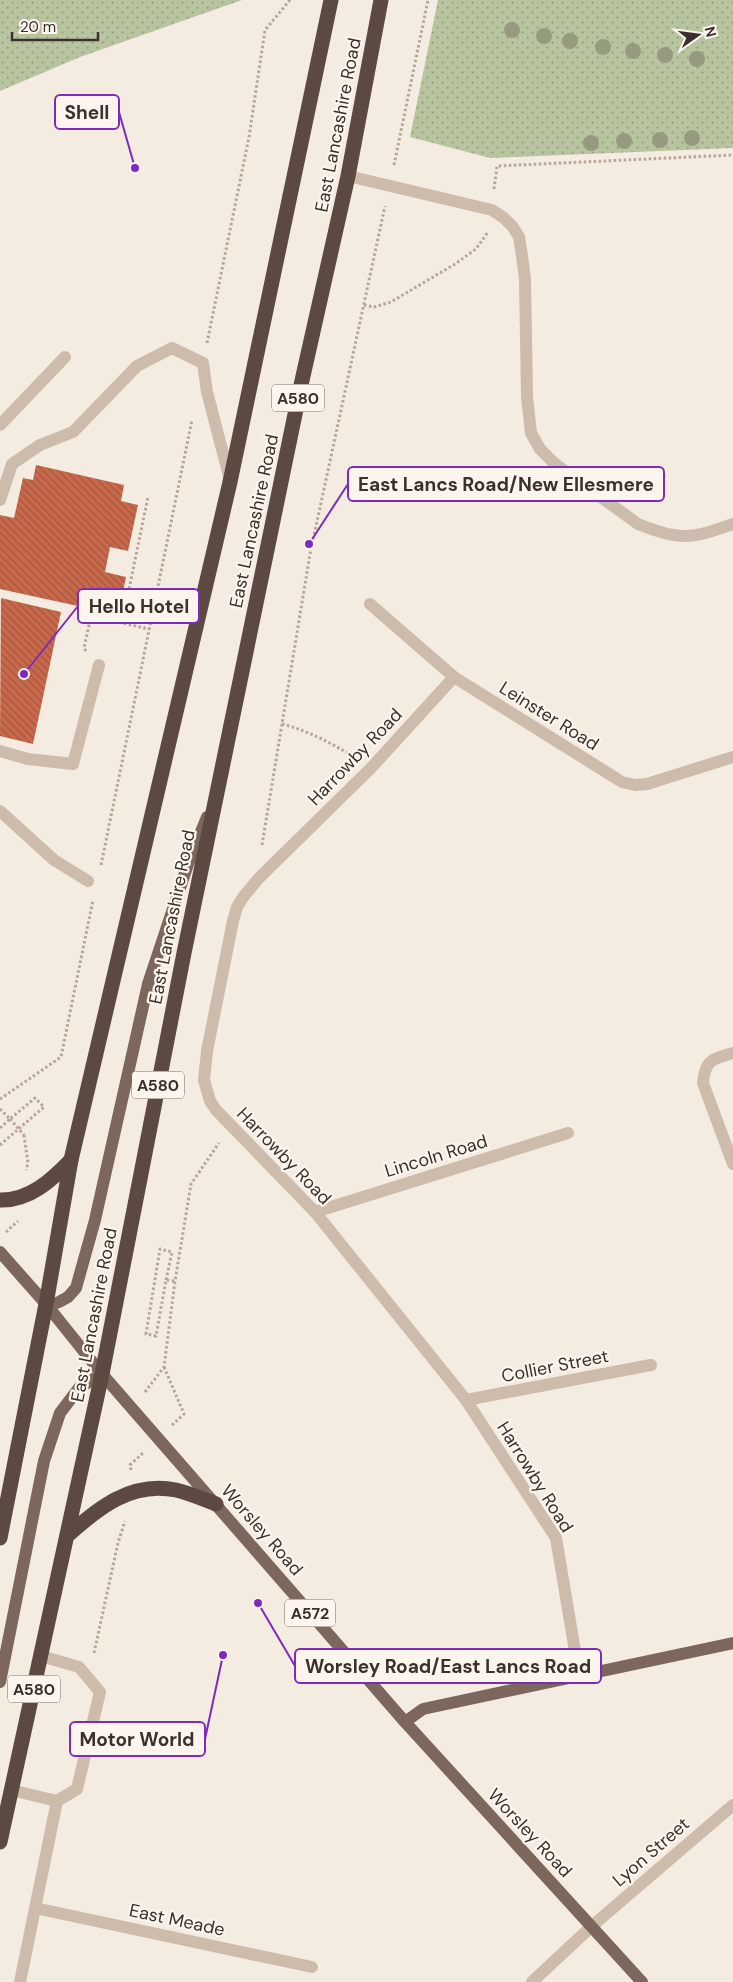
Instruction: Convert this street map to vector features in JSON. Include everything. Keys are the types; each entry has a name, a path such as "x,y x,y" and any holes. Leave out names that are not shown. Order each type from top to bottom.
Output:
{"highway":[{"name":"East Lancashire Road","path":"0,1538 46,1304 71,1160 230,482 331,0"},
{"name":"East Lancashire Road","path":"0,1842 102,1374 184,952 301,385 348,176 381,0"},
{"path":"0,1200 10,1200 44,1185 71,1160"},
{"path":"67,1536 95,1511 142,1489 176,1490 216,1504"}],"main road":[{"path":"46,1304 51,1305 59,1302 68,1297 76,1288 95,1220 148,984 188,864 216,796"},
{"name":"Worsley Road","path":"0,1252 46,1304 132,1409 405,1722 642,1982"},
{"path":"0,1682 44,1461 60,1413 79,1388 102,1374"},
{"path":"405,1722 423,1709 733,1643"}],"street":[{"path":"348,176 390,184 492,210 504,218 519,237 525,279 528,415 531,433 540,449 554,463 638,524 670,536 686,538 733,524"},
{"path":"0,500 12,464 40,445 73,432 137,366 172,348 203,363 207,392 230,482"},
{"path":"0,425 65,357"},
{"name":"Leinster Road","path":"370,604 454,677 604,772 629,784 647,784 733,757"},
{"path":"0,751 28,758 73,764 99,665"},
{"name":"Harrowby Road","path":"454,677 371,768 259,878 244,896 233,921 204,1068 204,1080 210,1101 231,1126 315,1212 466,1400 556,1538 579,1675"},
{"path":"0,811 54,860 93,877"},
{"path":"733,1053 713,1059 704,1070 703,1083 733,1164"},
{"name":"Lincoln Road","path":"315,1212 568,1133"},
{"name":"Collier Street","path":"466,1400 651,1365"},
{"path":"20,1982 57,1802 77,1789 100,1692 79,1667 41,1656"},
{"path":"11,1790 57,1802"},
{"name":"Lyon Street","path":"532,1982 592,1926 733,1805"},
{"name":"East Meade","path":"35,1908 312,1967"}],"path":[{"path":"203,363 249,137 265,30 290,0"},
{"path":"259,878 264,826 310,554 428,0"},
{"path":"364,306 374,307 391,302 455,264 476,249 488,234 497,166 733,155"},
{"path":"93,877 149,629 194,411"},
{"path":"122,623 148,497"},
{"path":"99,665 84,648 91,616 149,629"},
{"path":"282,724 302,729 334,744 371,768"},
{"path":"0,1099 61,1057 95,893"},
{"path":"0,1128 35,1098 44,1107 0,1145"},
{"path":"0,1109 24,1135 28,1163 23,1176"},
{"path":"179,1419 184,1414 164,1367 174,1281 191,1184 231,1126"},
{"path":"160,1249 172,1252 166,1280 156,1336 146,1334 160,1249"},
{"path":"166,1280 174,1281"},
{"path":"132,1409 164,1367"},
{"path":"86,1674 97,1646 123,1522 129,1516"}],"green space":[{"path":"0,0 242,0 80,57 0,91"},
{"path":"438,0 733,0 733,148 490,158 410,137"}],"building":[{"path":"36,465 124,485 121,501 138,505 128,551 110,547 105,572 126,577 120,605 98,600 96,610 0,589 0,515 14,518 23,478 33,480"},
{"path":"1,598 61,612 33,744 0,736"}],"place":[{"name":"Shell","path":"135,168"},
{"name":"East Lancs Road/New Ellesmere","path":"309,544"},
{"name":"Hello Hotel","path":"24,674"},
{"name":"Worsley Road/East Lancs Road","path":"258,1603"},
{"name":"Motor World","path":"223,1655"}]}
